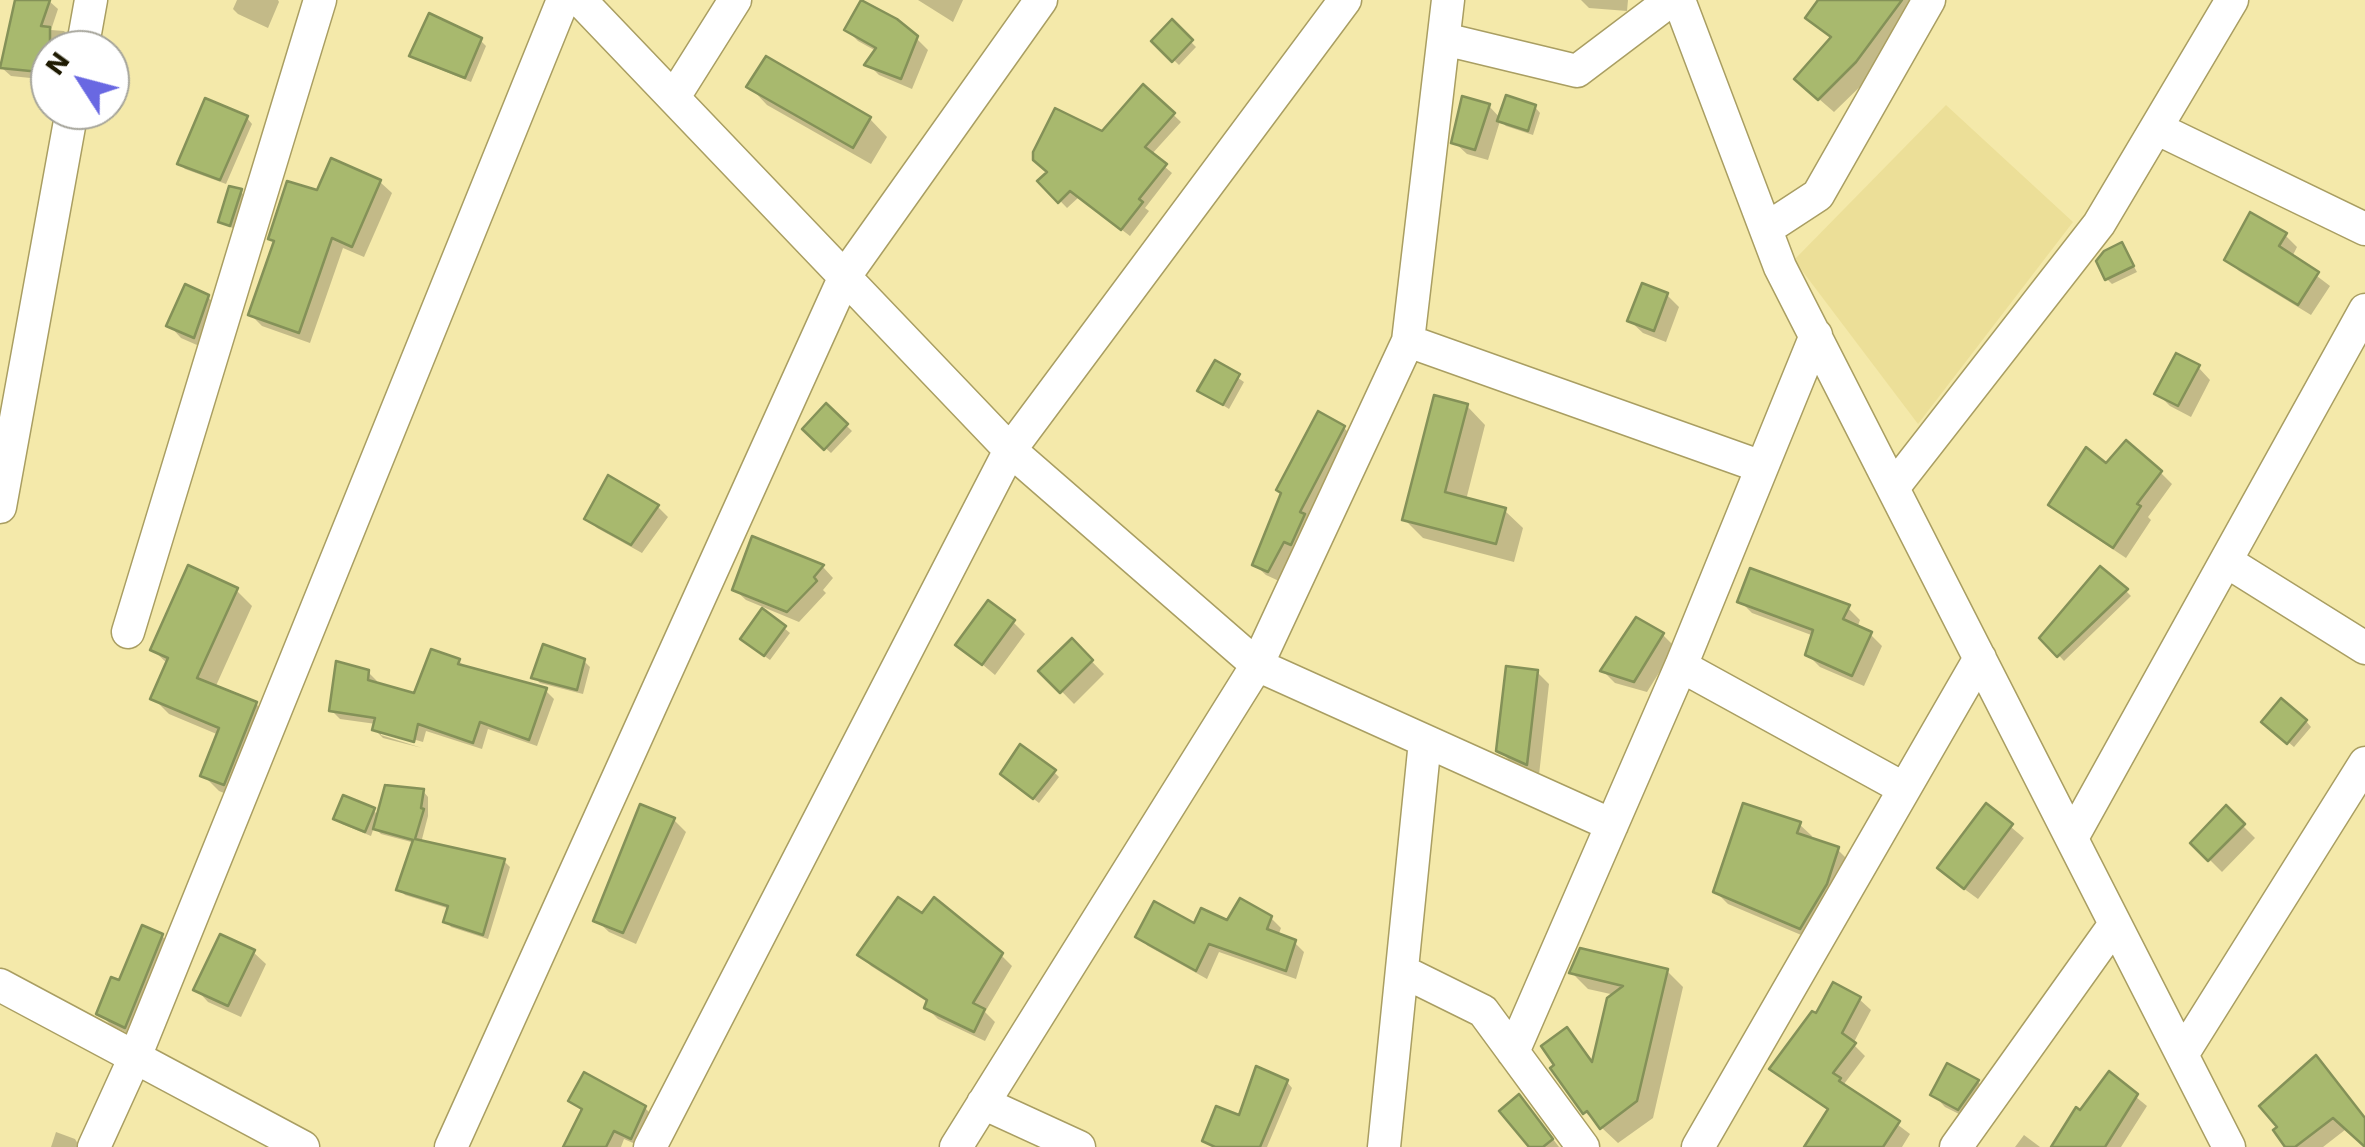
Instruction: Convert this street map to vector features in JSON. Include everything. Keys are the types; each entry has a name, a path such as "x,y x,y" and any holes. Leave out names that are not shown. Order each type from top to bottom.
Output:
{"street":[{"path":"86,30 92,0"},
{"path":"128,632 320,0"},
{"path":"94,1147 135,1057 563,0"},
{"path":"580,0 1010,450 1257,665 1612,824"},
{"path":"674,97 735,0"},
{"path":"451,1147 845,276 1041,0"},
{"path":"650,1147 1010,450 1344,0"},
{"path":"956,1147 1257,665 1408,340 1448,0"},
{"path":"1444,39 1577,71 1671,0"},
{"path":"1679,0 1780,267 2229,1147"},
{"path":"1766,229 1818,195 1928,0"},
{"path":"1893,488 2099,224 2232,0"},
{"path":"2156,128 2365,229"},
{"path":"0,507 68,130"},
{"path":"2072,838 2365,310"},
{"path":"1513,1052 1681,666 1816,335"},
{"path":"1408,340 1762,467"},
{"path":"2226,561 2365,648"},
{"path":"1698,1147 1980,658"},
{"path":"1681,666 1903,788"},
{"path":"1384,1147 1425,741"},
{"path":"2182,1055 2365,762"},
{"path":"1956,1147 2115,924"},
{"path":"1402,971 1483,1010 1583,1147"},
{"path":"0,985 304,1147"},
{"path":"983,1103 1079,1147"}],"shaded area":[{"path":"1946,105 2073,222 1918,424 1794,260"}],"building":[{"path":"15,0 50,0 41,26 50,30 30,30 30,71 0,68"},
{"path":"861,0 897,19 918,36 901,79 864,65 876,48 844,30"},
{"path":"1818,0 1902,0 1856,62 1818,100 1794,79 1831,37 1805,18"},
{"path":"429,13 482,38 465,78 409,56"},
{"path":"1172,19 1193,40 1172,62 1151,41"},
{"path":"766,56 871,117 853,148 746,87"},
{"path":"1143,84 1175,113 1145,147 1167,164 1121,230 1070,191 1058,203 1037,181 1047,172 1033,160 1033,152 1055,108 1102,131"},
{"path":"1506,95 1536,105 1528,131 1497,121"},
{"path":"1462,96 1490,104 1475,150 1451,143"},
{"path":"205,98 248,116 220,180 177,164"},
{"path":"331,158 381,180 352,247 332,238 299,333 248,315 274,241 268,239 287,181 317,190"},
{"path":"229,186 242,189 230,226 218,222"},
{"path":"2250,212 2287,233 2279,246 2319,272 2298,305 2224,260"},
{"path":"2122,242 2134,266 2105,280 2096,261 2104,251"},
{"path":"1642,283 1668,293 1654,331 1627,321"},
{"path":"185,284 209,295 194,338 166,326"},
{"path":"2176,353 2200,365 2178,406 2154,394"},
{"path":"1215,360 1240,374 1223,405 1197,391"},
{"path":"1434,395 1468,404 1445,492 1506,508 1496,544 1402,520"},
{"path":"826,403 848,424 824,450 802,429"},
{"path":"1318,411 1345,426 1300,512 1305,514 1291,545 1284,542 1268,572 1252,565 1281,493 1276,490"},
{"path":"2126,440 2162,471 2137,504 2141,506 2113,548 2048,505 2086,447 2106,463"},
{"path":"608,475 659,505 631,545 584,519"},
{"path":"752,536 824,565 814,577 817,581 787,612 732,590"},
{"path":"188,565 238,588 197,678 257,702 224,785 200,776 219,728 150,699 168,658 150,650"},
{"path":"2100,566 2128,589 2057,657 2039,638"},
{"path":"1750,568 1850,605 1843,619 1872,632 1852,676 1805,655 1813,630 1737,602"},
{"path":"988,600 1015,620 982,665 955,645"},
{"path":"762,608 786,626 764,656 740,639"},
{"path":"1636,617 1664,633 1634,682 1600,671"},
{"path":"1072,638 1093,660 1060,693 1038,671"},
{"path":"543,644 585,659 577,690 531,678"},
{"path":"431,649 460,659 458,664 547,688 529,740 480,722 473,743 418,724 414,742 372,730 375,718 329,711 336,661 369,670 368,680 414,693"},
{"path":"1506,666 1538,670 1527,765 1496,751"},
{"path":"2281,698 2307,720 2287,744 2261,722"},
{"path":"1020,744 1056,770 1033,799 1000,774"},
{"path":"385,785 424,789 424,809 415,839 505,859 483,935 443,922 448,906 396,890 413,840 373,829"},
{"path":"343,795 375,808 365,832 333,819"},
{"path":"1743,803 1801,822 1797,833 1839,847 1827,884 1800,929 1713,892"},
{"path":"1986,803 2013,824 1964,889 1937,868"},
{"path":"640,804 675,818 623,933 593,921"},
{"path":"2226,805 2245,824 2208,861 2190,843"},
{"path":"898,897 922,913 934,897 1003,953 973,1003 985,1009 974,1032 924,1008 927,1000 857,955"},
{"path":"1240,898 1272,916 1267,929 1296,940 1286,971 1209,944 1196,971 1135,937 1154,901 1194,923 1201,908 1227,920"},
{"path":"142,925 163,934 125,1028 96,1014 111,977 119,980"},
{"path":"220,934 255,950 228,1006 193,990"},
{"path":"1580,948 1668,969 1637,1101 1600,1129 1587,1111 1583,1114 1550,1068 1554,1065 1541,1046 1567,1027 1592,1062 1607,998 1623,986 1569,973"},
{"path":"1833,982 1861,997 1842,1033 1856,1043 1833,1073 1841,1078 1839,1081 1900,1121 1883,1147 1804,1147 1828,1109 1769,1069 1812,1011 1816,1013"},
{"path":"2316,1055 2365,1118 2365,1147 2333,1118 2295,1147 2285,1147 2273,1130 2277,1127 2259,1106"},
{"path":"1947,1063 1979,1080 1958,1110 1930,1095"},
{"path":"1256,1066 1288,1080 1260,1147 1215,1147 1202,1141 1216,1106 1239,1115"},
{"path":"2109,1071 2138,1094 2105,1147 2051,1147 2076,1107 2080,1110"},
{"path":"584,1072 646,1106 631,1139 614,1131 606,1147 563,1147 582,1109 568,1101"},
{"path":"1519,1094 1553,1139 1543,1147 1529,1147 1499,1111"}]}
